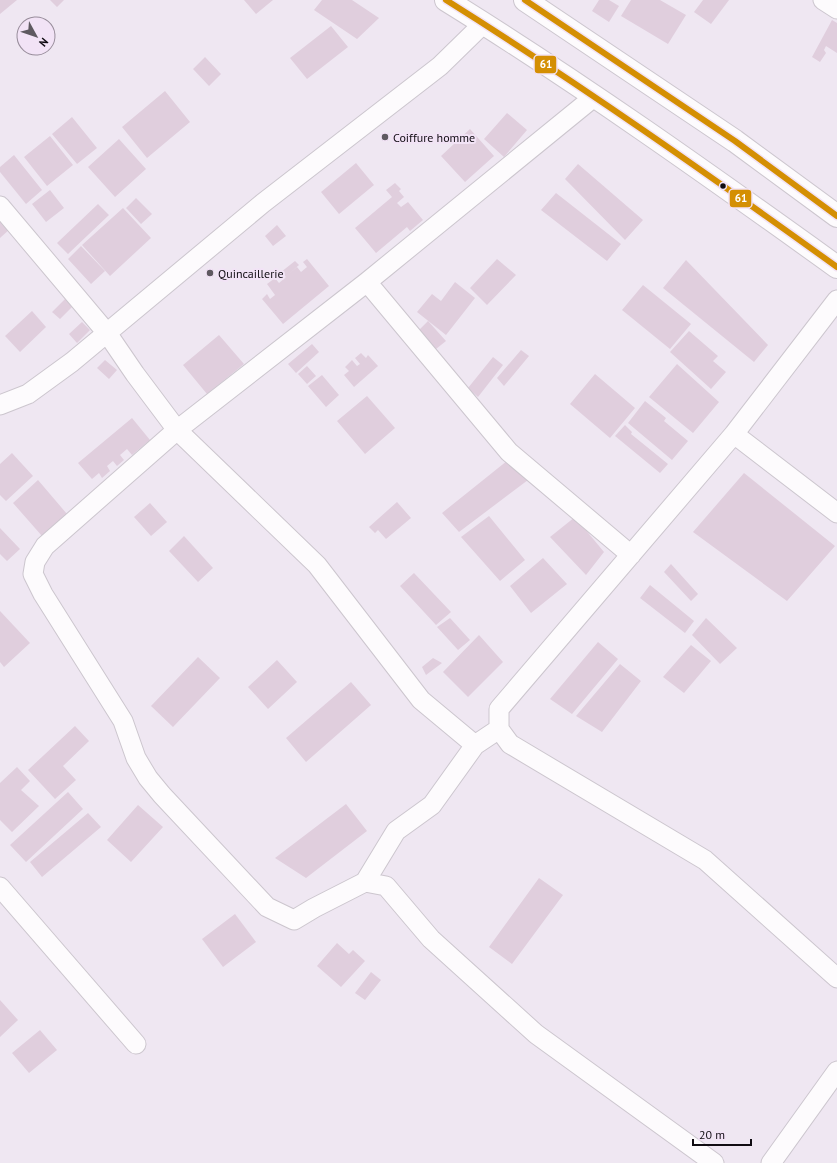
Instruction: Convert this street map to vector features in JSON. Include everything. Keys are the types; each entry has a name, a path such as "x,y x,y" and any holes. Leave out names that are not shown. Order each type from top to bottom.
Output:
{"main road":[{"path":"446,0 594,97 731,191 837,267"},
{"path":"525,0 735,141 837,216"}],"street":[{"path":"823,0 837,8"},
{"path":"0,405 28,394 72,362 263,203 440,66 484,24"},
{"path":"499,729 475,745 432,804 396,831 365,882 294,920 267,907 162,795 148,778 136,758 123,721 43,594 33,574 35,562 46,546 177,430 367,282 594,97"},
{"path":"0,206 107,333 135,374 177,430 317,565 421,700 475,745"},
{"path":"367,282 510,452 631,555"},
{"path":"837,300 734,434 499,710 499,729 510,744 705,860 837,978"},
{"path":"734,434 837,513"},
{"path":"365,882 386,886 431,939 536,1034 714,1163"},
{"path":"0,887 136,1044"},
{"path":"771,1163 837,1071"}],"building":[{"path":"0,0 17,0 0,14"},
{"path":"50,0 64,0 57,7"},
{"path":"244,0 273,0 256,14"},
{"path":"322,0 352,0 379,18 357,39 314,10"},
{"path":"599,0 609,0 619,6 609,22 592,11"},
{"path":"631,0 660,0 686,15 668,44 621,16"},
{"path":"703,0 729,0 711,24 694,12"},
{"path":"832,20 837,23 837,53 826,46 824,50 826,53 820,62 812,57"},
{"path":"331,26 348,47 307,79 290,58"},
{"path":"205,57 221,74 209,86 193,69"},
{"path":"165,91 190,122 147,158 122,127"},
{"path":"507,113 527,130 504,157 484,139"},
{"path":"72,117 97,148 77,164 52,134"},
{"path":"470,129 494,156 465,182 441,156"},
{"path":"50,136 73,165 47,186 24,157"},
{"path":"119,139 146,169 115,197 88,167"},
{"path":"14,155 42,190 26,204 0,172 0,167"},
{"path":"356,163 374,185 339,214 321,192"},
{"path":"578,164 643,220 625,240 565,179"},
{"path":"395,183 401,189 399,191 404,197 397,203 401,207 408,202 423,220 410,231 407,227 376,253 355,228 392,197 386,190"},
{"path":"50,190 64,208 46,222 32,204"},
{"path":"556,193 621,244 607,261 541,210"},
{"path":"136,198 152,214 141,224 126,208"},
{"path":"98,204 109,215 68,254 57,243"},
{"path":"123,208 151,238 110,276 82,245"},
{"path":"0,216 11,228 0,238"},
{"path":"277,225 286,236 273,246 265,236"},
{"path":"81,246 105,271 91,284 68,259"},
{"path":"307,259 329,286 283,324 262,299 267,294 270,299 275,295 267,284 275,278 279,283 286,277 281,272 295,261 299,265 290,273 297,267 301,272 307,267 303,262"},
{"path":"497,259 516,275 487,305 470,288"},
{"path":"686,260 768,345 754,362 663,288"},
{"path":"455,282 475,298 446,335 417,312 432,294 441,301"},
{"path":"643,285 691,324 670,349 622,310"},
{"path":"65,299 72,307 60,319 52,312"},
{"path":"32,311 46,327 20,352 5,336"},
{"path":"428,321 446,341 436,349 419,330"},
{"path":"82,322 90,330 77,343 69,334"},
{"path":"689,331 718,356 713,361 726,372 711,389 670,352"},
{"path":"219,335 244,364 207,394 183,365"},
{"path":"312,344 319,352 296,373 288,364"},
{"path":"521,350 529,356 504,386 497,378"},
{"path":"361,353 366,358 368,355 378,366 354,387 344,375 349,371 345,367 352,360 357,366 360,364 355,358"},
{"path":"493,357 503,365 478,397 468,388"},
{"path":"105,360 117,370 109,379 97,368"},
{"path":"677,364 719,402 693,433 649,397"},
{"path":"307,366 316,376 307,384 298,374"},
{"path":"595,374 635,408 610,438 570,404"},
{"path":"322,375 339,395 326,407 308,386"},
{"path":"367,396 395,428 365,454 337,421"},
{"path":"645,401 666,418 664,421 688,441 672,460 628,423"},
{"path":"132,418 150,440 132,455 127,449 120,455 124,460 117,466 113,461 107,466 110,471 102,478 99,473 92,479 78,463"},
{"path":"625,425 632,432 631,434 668,464 660,473 615,436"},
{"path":"12,453 33,476 6,501 0,495 0,464"},
{"path":"512,457 532,477 459,532 442,513"},
{"path":"744,473 835,546 787,601 693,532"},
{"path":"38,480 67,514 42,536 13,503"},
{"path":"397,502 411,518 386,539 378,530 375,533 369,527"},
{"path":"150,503 167,522 151,536 134,517"},
{"path":"489,516 525,560 500,581 461,537"},
{"path":"575,517 604,552 586,575 550,537"},
{"path":"0,528 20,549 7,561 0,554"},
{"path":"184,536 213,568 198,582 169,551"},
{"path":"543,558 567,584 531,613 510,586"},
{"path":"671,564 698,594 691,601 664,572"},
{"path":"414,573 451,612 436,625 400,586"},
{"path":"650,585 694,621 685,633 640,598"},
{"path":"0,611 30,643 4,667 0,662"},
{"path":"450,618 470,640 458,650 437,627"},
{"path":"706,618 737,648 720,664 692,635"},
{"path":"479,635 503,662 468,697 443,672"},
{"path":"598,642 618,659 572,714 550,699"},
{"path":"691,645 711,661 684,693 663,677"},
{"path":"198,657 220,678 173,727 151,706"},
{"path":"433,658 442,663 426,675 422,667"},
{"path":"277,660 297,682 268,709 248,687"},
{"path":"620,664 641,681 602,732 576,716"},
{"path":"351,682 371,705 306,762 286,738"},
{"path":"75,726 89,741 63,766 76,780 55,799 28,770"},
{"path":"17,767 30,781 21,790 39,806 12,832 0,820 0,783"},
{"path":"68,792 83,809 26,862 10,845"},
{"path":"346,804 367,831 306,878 275,858"},
{"path":"138,805 163,827 131,862 107,840"},
{"path":"88,813 101,827 42,877 30,862"},
{"path":"539,878 563,895 512,964 489,947"},
{"path":"235,914 256,942 223,967 202,939"},
{"path":"337,943 349,954 353,950 365,961 341,987 317,966"},
{"path":"371,972 381,980 365,1000 355,993"},
{"path":"0,1000 18,1020 0,1037"},
{"path":"40,1030 57,1050 29,1073 12,1053"}],"transit line":[{"name":"61","path":"446,0 546,64 644,130 837,267"},
{"name":"61","path":"525,0 735,141 837,216"}],"place":[{"name":"Coiffure homme","path":"385,137"},
{"name":"Quincaillerie","path":"210,273"}]}
